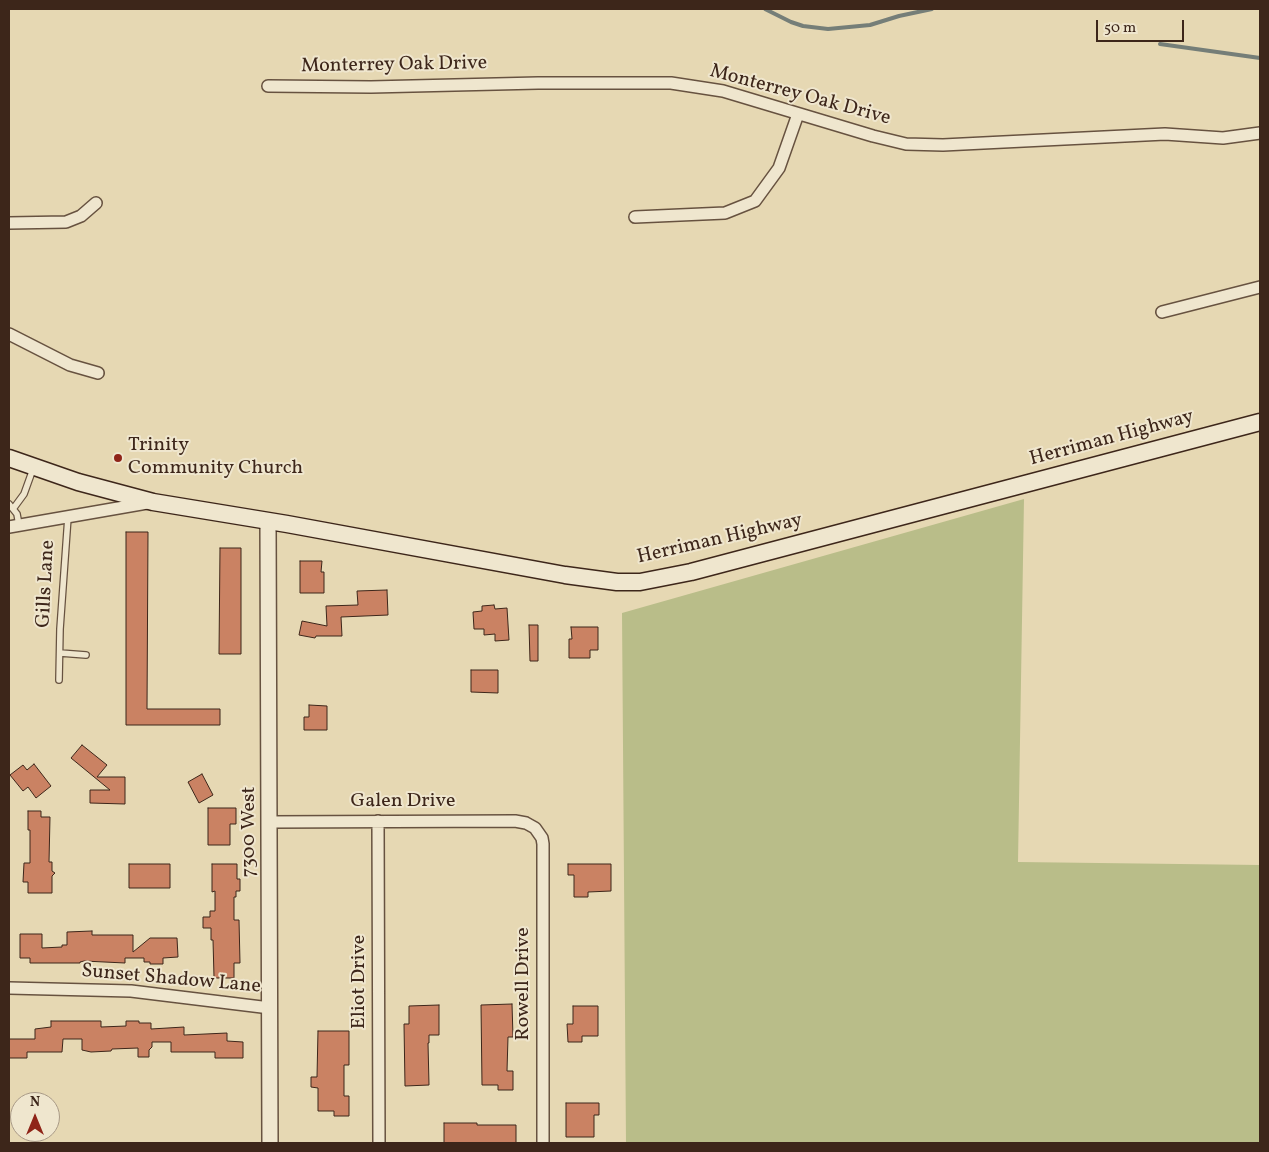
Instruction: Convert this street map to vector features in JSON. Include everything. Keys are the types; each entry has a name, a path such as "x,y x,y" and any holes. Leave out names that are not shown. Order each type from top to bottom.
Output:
{"main road":[{"name":"Herriman Highway","path":"9,458 96,488 153,502 565,575 617,582 640,582 691,572 1260,422"}],"street":[{"name":"Monterrey Oak Drive","path":"268,86 371,88 538,83 671,83 724,91 873,136 906,144 925,145 1165,134 1223,138 1260,133"},
{"path":"635,217 725,213 755,201 779,168 798,114"},
{"path":"9,223 66,222 81,216 96,203"},
{"path":"1162,312 1260,287"},
{"path":"9,334 70,365 98,373"},
{"path":"14,526 153,502"},
{"name":"7300 West","path":"268,521 270,1143"},
{"name":"Eliot Drive","path":"378,821 379,1143"},
{"name":"Galen Drive","path":"270,822 520,821 535,828"},
{"name":"Rowell Drive","path":"535,828 542,838 543,844 543,1143"},
{"name":"Sunset Shadow Lane","path":"9,988 131,991 270,1008"}],"lane":[{"path":"14,526 11,507 24,494 34,468"},
{"name":"Gills Lane","path":"59,680 68,517"},
{"name":"Gills Lane","path":"60,653 86,654"}],"green space":[{"path":"1024,499 1018,862 1260,865 1260,1143 626,1143 622,613"}],"building":[{"path":"126,532 148,532 147,709 220,709 220,725 126,725"},
{"path":"220,548 241,548 241,654 219,654"},
{"path":"300,561 322,561 321,572 324,572 324,593 300,593"},
{"path":"387,590 388,615 341,617 342,636 316,636 315,638 299,635 302,621 327,626 326,606 358,605 357,591"},
{"path":"494,605 495,609 507,608 509,640 495,641 495,634 484,635 484,629 474,629 473,612 482,611 482,606"},
{"path":"529,625 538,625 538,661 530,661"},
{"path":"571,627 598,627 598,650 590,650 590,658 569,658 569,639 572,639"},
{"path":"471,670 498,670 498,693 471,692"},
{"path":"309,705 327,706 327,730 304,730 304,717 309,717"},
{"path":"82,745 107,765 97,777 125,777 125,804 90,803 90,790 110,790 71,758"},
{"path":"34,764 51,786 36,798 28,787 23,791 10,775 23,765 27,770"},
{"path":"202,774 213,795 199,803 188,782"},
{"path":"208,808 236,808 236,824 230,824 230,845 208,845"},
{"path":"28,811 41,811 41,817 50,817 49,862 52,862 52,871 55,873 52,876 52,893 28,893 28,882 23,882 24,863 30,863"},
{"path":"129,864 170,864 170,888 129,888"},
{"path":"212,864 237,864 237,879 240,879 240,891 236,891 236,897 234,897 234,920 239,920 240,963 234,963 234,978 214,977 211,928 203,928 203,917 210,917 210,911 215,911 215,891 212,892"},
{"path":"568,864 611,864 611,891 588,892 588,897 574,897 574,875 568,875"},
{"path":"92,931 92,935 133,935 133,952 150,938 177,938 178,957 163,958 163,964 150,964 150,962 144,962 144,958 125,958 125,963 84,961 80,963 30,963 30,958 20,958 20,934 42,934 42,948 67,945 67,932"},
{"path":"512,1004 513,1037 508,1037 507,1071 513,1071 513,1090 498,1090 498,1085 482,1085 481,1005"},
{"path":"439,1005 439,1035 429,1035 428,1043 429,1085 405,1086 404,1024 409,1024 409,1006"},
{"path":"573,1006 598,1006 598,1036 582,1036 582,1042 568,1042 567,1024 573,1024"},
{"path":"51,1021 101,1021 101,1027 126,1026 126,1021 139,1021 139,1023 151,1023 151,1029 184,1027 184,1035 227,1033 227,1041 243,1042 243,1058 215,1058 215,1052 171,1052 171,1042 152,1042 149,1057 138,1057 138,1048 91,1052 82,1050 82,1039 63,1039 62,1052 27,1052 27,1058 9,1058 9,1039 35,1039 35,1029 51,1027"},
{"path":"318,1031 349,1031 349,1065 344,1065 344,1096 349,1096 349,1116 334,1116 334,1111 318,1111 318,1088 311,1087 311,1077 317,1077"},
{"path":"566,1103 599,1103 599,1115 594,1115 594,1137 566,1137"},
{"path":"444,1123 516,1125 516,1143 444,1143"}],"waterway":[{"path":"765,9 803,26 828,29 870,25 932,9"},
{"path":"1160,44 1260,58"}],"place":[{"name":"Trinity Community Church","path":"118,458"}]}
